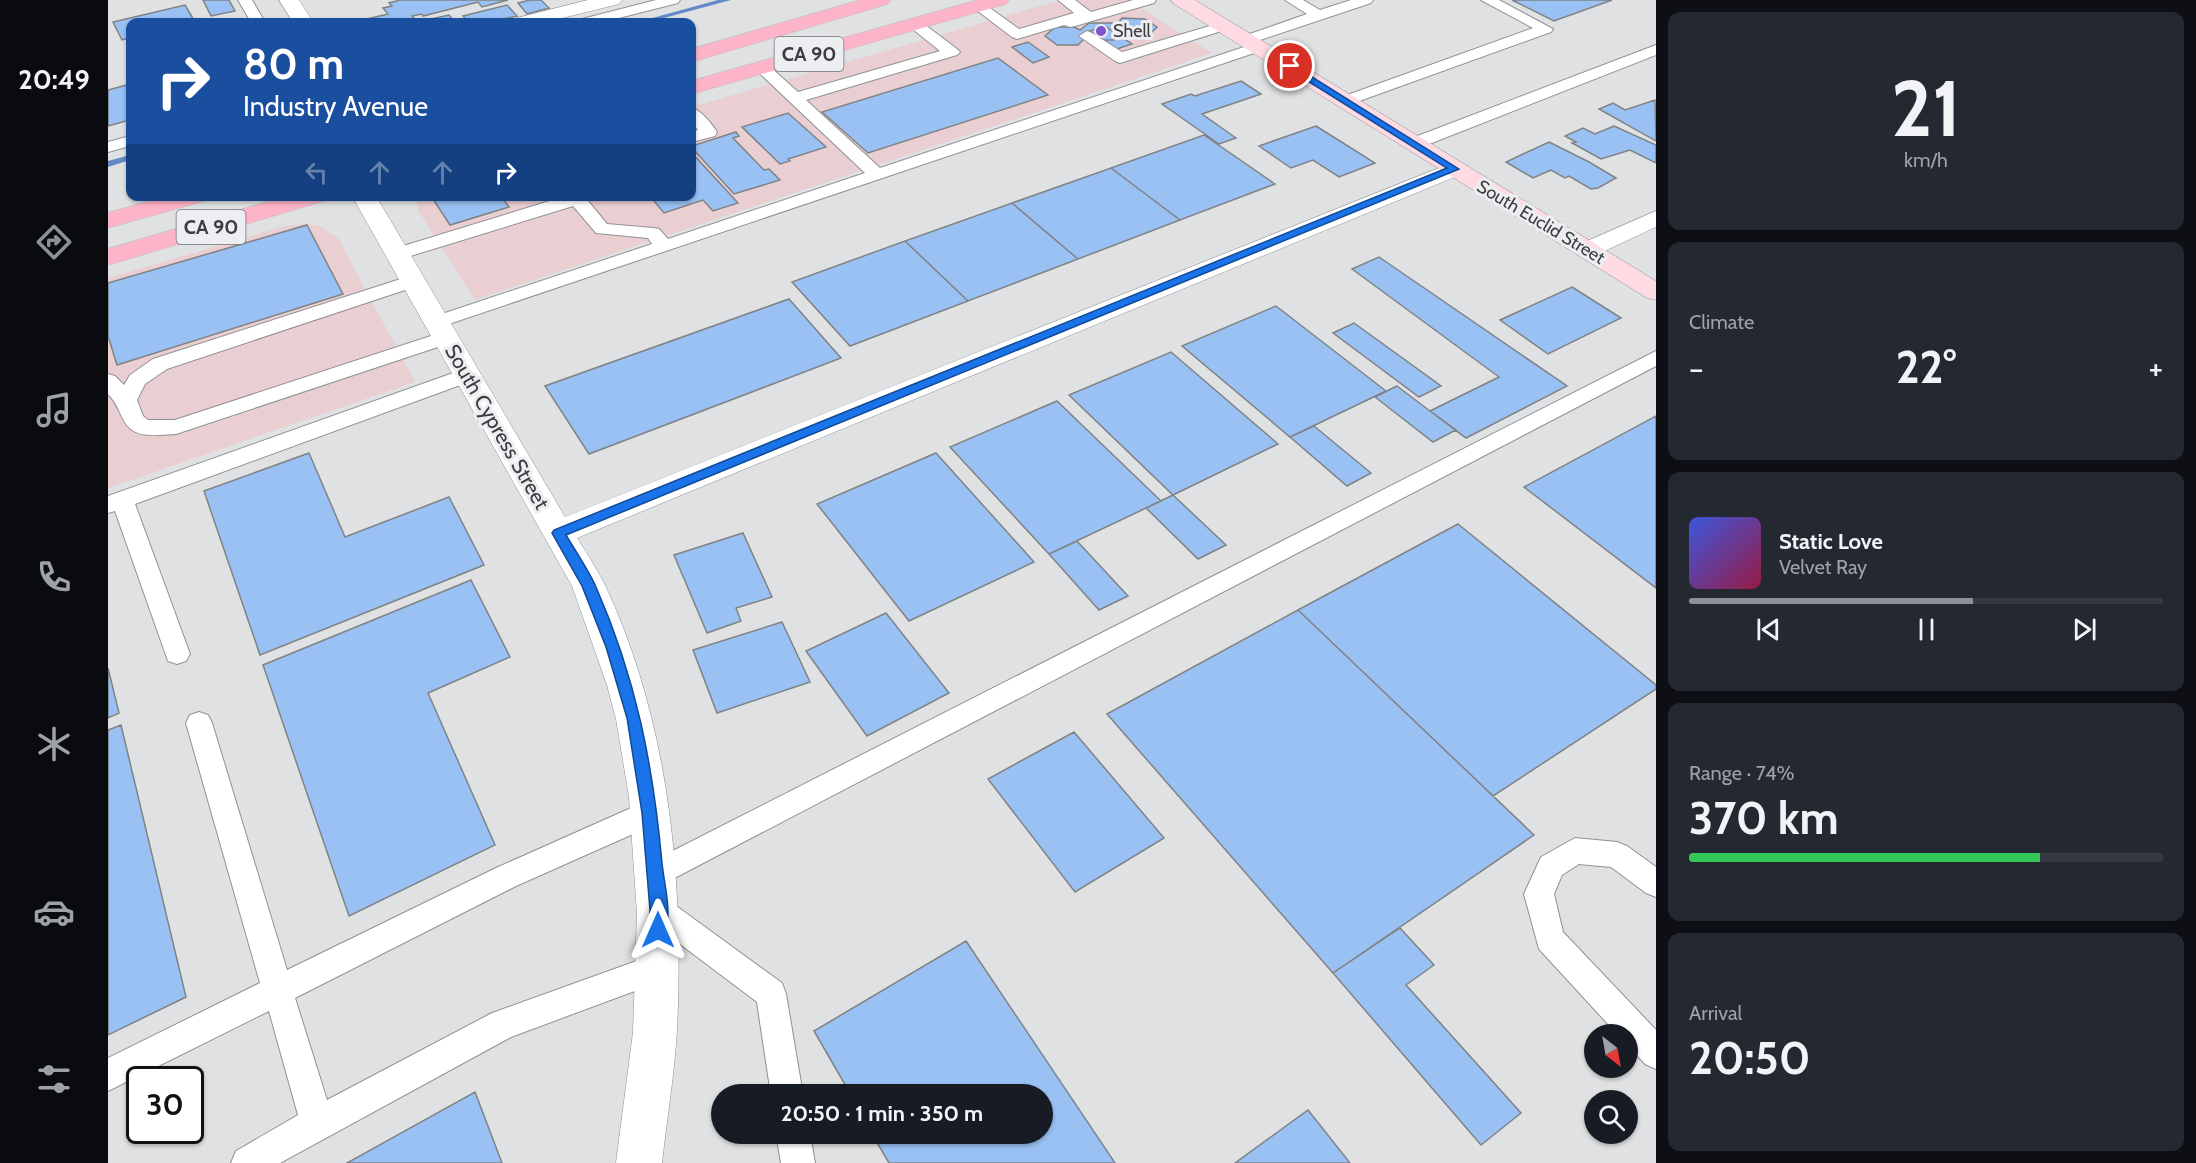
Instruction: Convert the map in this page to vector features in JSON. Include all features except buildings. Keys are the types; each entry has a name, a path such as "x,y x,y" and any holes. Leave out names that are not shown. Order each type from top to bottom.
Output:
{"main road":[{"name":"CA 90","path":"696,55 881,0"},
{"name":"CA 90","path":"696,87 999,0"},
{"name":"South Euclid Street","path":"1181,0 1656,292"},
{"path":"737,75 732,63 734,60 750,52 817,30 831,22 828,15"},
{"name":"CA 90","path":"108,221 178,201"},
{"name":"CA 90","path":"108,256 298,201"}],"street":[{"path":"289,0 300,18"},
{"path":"540,18 612,0"},
{"path":"558,533 1454,169"},
{"name":"South Cypress Street","path":"367,201 588,585 613,647 634,718 650,813 658,910 655,1034 639,1163"},
{"path":"1587,250 1656,218"}],"lane":[{"path":"245,0 256,18"},
{"path":"603,18 673,0"},
{"path":"1065,0 1094,15 1118,22"},
{"path":"978,6 1017,34 1074,27 1094,15 1149,0"},
{"path":"1292,0 1319,15"},
{"path":"1323,0 1339,9"},
{"path":"108,381 126,400 134,420 143,428 176,428 664,246 1252,43 1319,15 1366,0"},
{"path":"1345,101 1546,29 1488,0"},
{"path":"796,98 952,51 915,24"},
{"path":"1074,27 1120,58 1223,26"},
{"path":"1137,35 1155,47"},
{"path":"1413,144 1656,50"},
{"path":"762,68 878,174"},
{"path":"696,117 709,132 696,136"},
{"path":"108,147 126,142"},
{"path":"126,400 138,381 160,364 569,201"},
{"path":"579,201 602,229 653,233 664,246"},
{"path":"655,874 1656,358"},
{"path":"177,654 115,502 467,375"},
{"path":"199,723 317,1123"},
{"path":"108,1075 506,877 650,813"},
{"path":"1647,1043 1550,939 1539,894 1551,866 1575,851 1617,855 1656,884"},
{"path":"658,910 771,994 785,1084"},
{"path":"248,1163 317,1123 503,1024 656,969"},
{"path":"795,1144 798,1163"}],"shaded area":[{"path":"1061,0 1128,0 1212,53 475,300 419,212 416,201 696,201 696,106"},
{"path":"305,224 319,226 338,238 415,382 108,488 108,278 285,226"}],"waterway":[{"path":"657,18 727,0"},
{"path":"108,164 126,159"}],"place":[{"name":"Shell","path":"1101,31"}],"route":[{"path":"658,930 650,813 634,718 613,647 588,585 558,533 1454,169 1290,66"}]}
